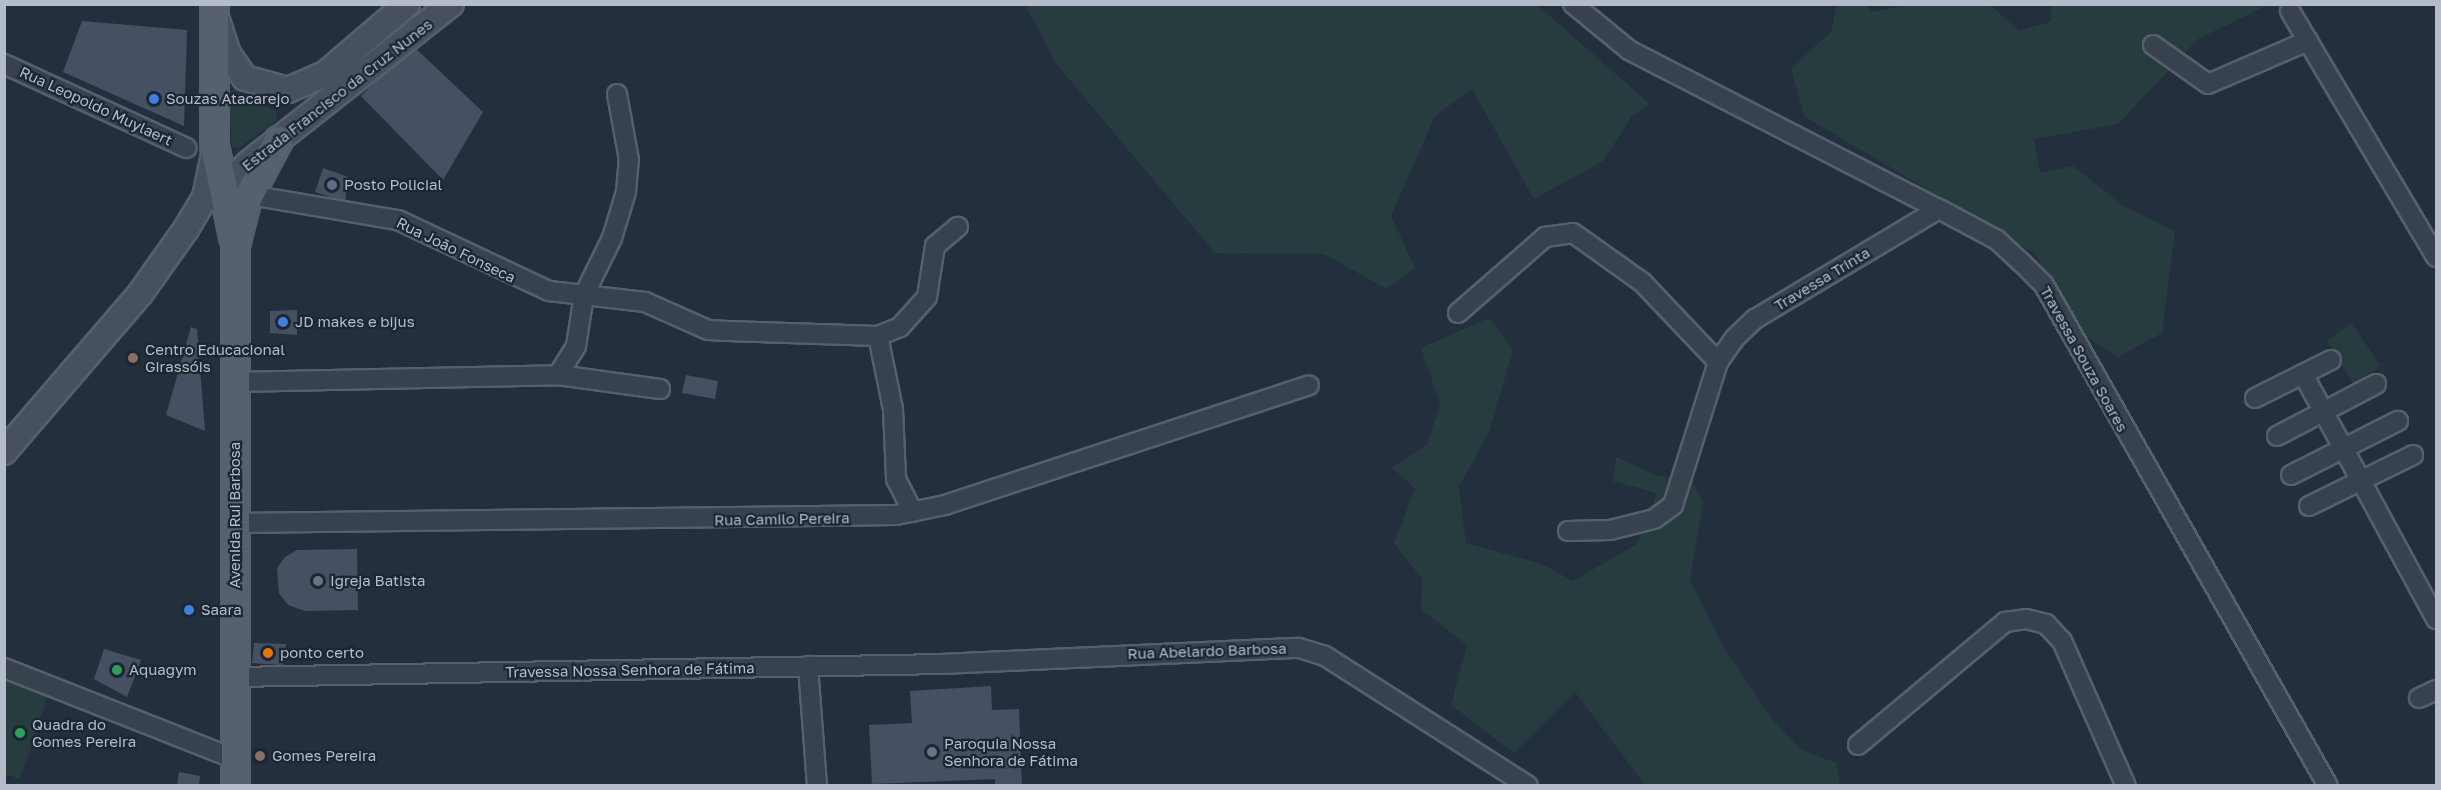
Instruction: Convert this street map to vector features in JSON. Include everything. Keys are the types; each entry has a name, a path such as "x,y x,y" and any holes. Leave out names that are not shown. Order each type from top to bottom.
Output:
{"main road":[{"name":"Estrada Francisco da Cruz Nunes","path":"214,6 234,66 260,86 288,90 325,74 407,4"},
{"name":"Estrada Francisco da Cruz Nunes","path":"186,229 223,186 451,4"},
{"path":"4,452 140,294 186,229 205,197 214,145 214,6"},
{"path":"235,244 247,198 278,140"},
{"path":"214,145 235,244"},
{"name":"Avenida Rui Barbosa","path":"235,244 235,786"}],"street":[{"name":"Travessa Souza Soares","path":"1573,4 1629,50 1997,240 2044,285 2328,786"},
{"path":"2290,11 2436,257"},
{"path":"2153,45 2208,84 2308,41"},
{"name":"Rua Leopoldo Muylaert","path":"4,64 187,148"},
{"path":"558,375 576,346 584,295 612,238 626,192 629,160 617,94"},
{"name":"Rua João Fonseca","path":"223,186 247,198 399,220 522,282 584,295 653,304 708,330 878,336 900,327 922,306 931,253 958,227"},
{"name":"Travessa Trinta","path":"1718,362 1755,319 1939,209"},
{"path":"1458,313 1545,237 1573,233 1643,283 1718,362 1673,505 1654,519 1610,530 1568,531"},
{"path":"878,336 893,409 896,479 913,512"},
{"path":"2255,398 2331,360"},
{"path":"2302,374 2436,619"},
{"path":"235,382 558,375 660,389"},
{"path":"2277,436 2376,384"},
{"name":"Rua Camilo Pereira","path":"235,523 847,519 913,512 1309,385"},
{"path":"2291,475 2397,421"},
{"path":"2309,506 2413,455"},
{"path":"1858,745 2005,622 2026,619 2046,624 2062,641 2126,786"},
{"name":"Rua Abelardo Barbosa","path":"1026,659 1299,648 1325,656 1528,786"},
{"name":"Travessa Nossa Senhora de Fátima","path":"235,677 808,666 1026,659"},
{"path":"808,666 817,786"},
{"path":"4,668 235,759"},
{"path":"2419,698 2436,690"}],"green space":[{"path":"1025,5 1537,5 1650,104 1632,116 1603,161 1534,199 1472,89 1435,116 1391,216 1415,268 1387,289 1324,254 1215,253 1057,65"},
{"path":"1837,5 1866,5 1873,12 1908,5 1990,5 2019,30 2051,22 2051,5 2268,5 2198,39 2118,124 2034,139 2040,173 2073,166 2125,207 2175,231 2162,333 2118,357 2086,337 2034,253 1804,116 1791,68 1831,32"},
{"path":"233,89 276,111 277,120 240,147 232,147 228,94"},
{"path":"1489,318 1513,350 1489,432 1459,487 1466,543 1542,564 1573,581 1637,544 1657,493 1613,481 1616,457 1658,476 1691,479 1703,503 1690,579 1721,643 1771,718 1802,750 1836,763 1840,785 1645,785 1575,692 1514,753 1451,705 1467,645 1421,609 1422,579 1394,543 1415,489 1392,467 1427,445 1440,404 1421,348"},
{"path":"2351,323 2381,366 2353,383 2327,341"},
{"name":"Quadra do Gomes Pereira","path":"5,677 49,692 20,779 5,774"}],"building":[{"name":"Souzas Atacarejo","path":"82,21 187,30 184,126 63,72"},
{"path":"412,45 483,112 443,180 361,96"},
{"name":"Posto Policial","path":"323,168 348,177 345,202 315,192"},
{"name":"JD makes e bijus","path":"297,310 297,335 270,333 270,311"},
{"path":"191,327 197,329 205,431 166,415"},
{"path":"686,375 718,381 715,399 682,393"},
{"name":"Igreja Batista","path":"357,549 358,610 305,611 288,605 279,593 277,568 285,557 297,550"},
{"name":"ponto certo","path":"254,643 286,644 283,665 252,663"},
{"name":"Aquagym","path":"104,649 141,660 127,697 94,679"},
{"name":"Paroquia Nossa Senhora de Fátima","path":"991,686 992,710 1019,709 1022,786 995,786 995,779 872,784 869,725 912,723 910,691"},
{"path":"179,772 200,776 199,786 177,786"}],"place":[{"name":"Souzas Atacarejo","path":"154,99"},
{"name":"Posto Policial","path":"332,185"},
{"name":"JD makes e bijus","path":"283,322"},
{"name":"Centro Educacional Girassóis","path":"133,358"},
{"name":"Igreja Batista","path":"318,581"},
{"name":"Saara","path":"189,610"},
{"name":"ponto certo","path":"268,653"},
{"name":"Aquagym","path":"117,670"},
{"name":"Quadra do Gomes Pereira","path":"20,733"},
{"name":"Paroquia Nossa Senhora de Fátima","path":"932,752"},
{"name":"Gomes Pereira","path":"260,756"}]}
